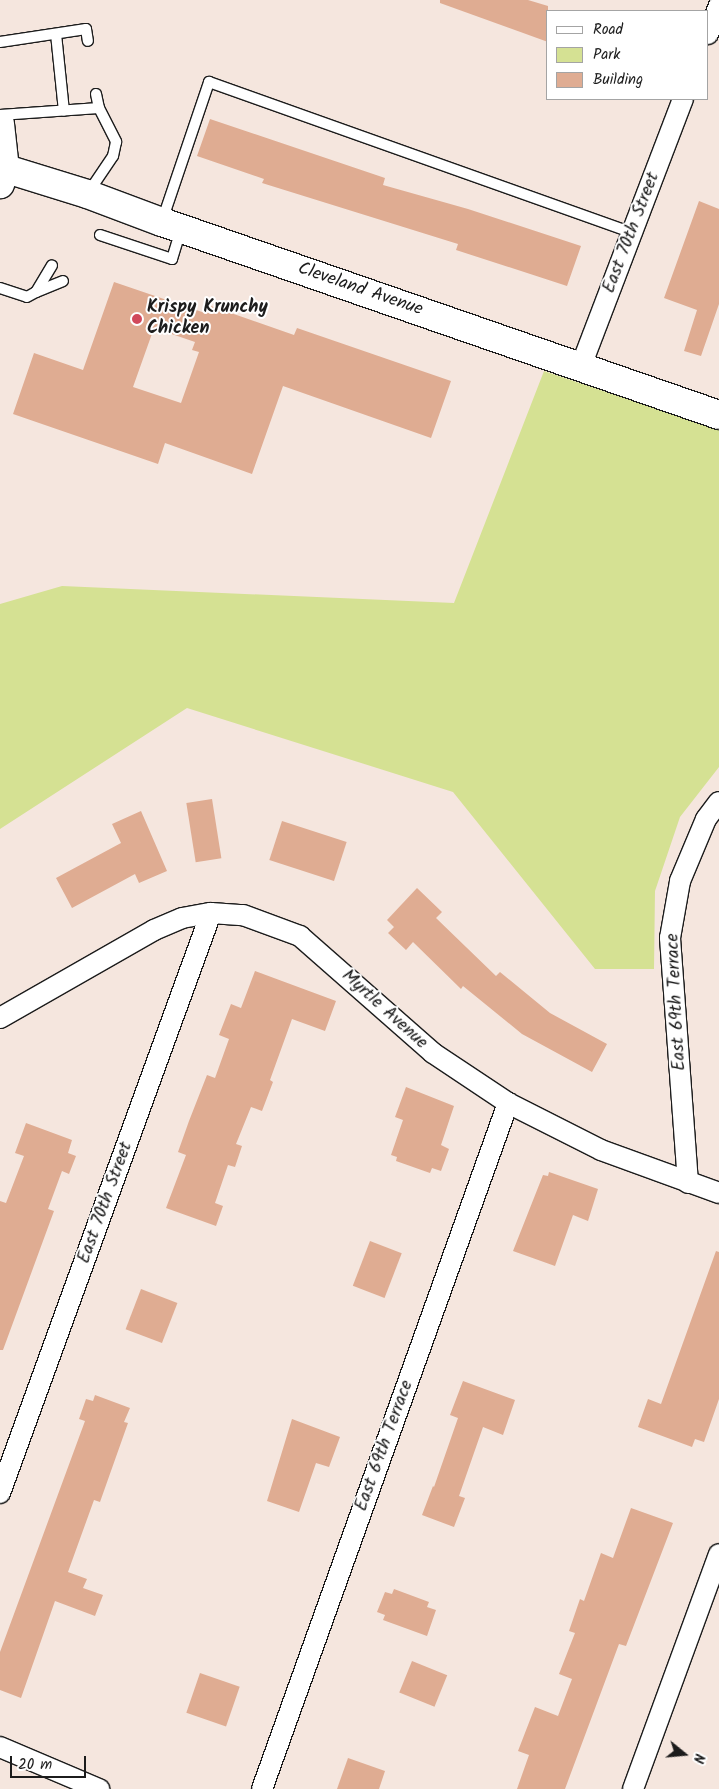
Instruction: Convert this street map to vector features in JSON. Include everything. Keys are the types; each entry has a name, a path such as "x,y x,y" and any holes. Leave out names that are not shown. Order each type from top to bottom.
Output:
{"main road":[{"path":"0,124 2,173"},
{"name":"Cleveland Avenue","path":"2,173 87,194 172,226 719,415"}],"street":[{"path":"709,31 719,3 713,0"},
{"name":"East 70th Street","path":"581,366 683,100"},
{"name":"East 69th Terrace","path":"688,1183 670,938 680,881 706,819 719,802"},
{"name":"East 70th Street","path":"0,1493 211,913"},
{"name":"Myrtle Avenue","path":"0,1018 154,930 182,918 211,913 243,914 300,936 433,1054 508,1103 601,1150 719,1193"},
{"name":"East 69th Terrace","path":"262,1789 508,1103"},
{"path":"633,1789 719,1554"},
{"path":"0,1747 99,1789"}],"lane":[{"path":"0,42 86,29 88,41"},
{"path":"56,34 64,111"},
{"path":"100,235 172,259 172,226 209,82 632,233"},
{"path":"87,194 113,156 116,142 99,108 96,94"},
{"path":"0,115 99,108"},
{"path":"110,250 122,242"},
{"path":"36,292 52,265"},
{"path":"0,288 27,297 63,281"}],"green space":[{"path":"544,371 719,430 719,767 680,817 655,891 654,969 595,969 453,792 187,708 0,829 0,604 62,586 454,603"}],"building":[{"path":"440,0 528,0 548,6 548,10 546,10 546,41 440,3"},
{"path":"210,119 385,178 383,185 468,209 581,246 567,286 456,250 458,244 262,183 264,179 197,156"},
{"path":"699,201 719,209 719,304 701,356 684,351 697,310 664,298"},
{"path":"114,282 205,313 208,305 294,335 297,328 451,381 431,438 283,386 252,474 165,443 158,464 13,414 34,353 83,370","holes":["154,328 195,342 192,350 199,352 181,403 133,387"]},
{"path":"212,799 221,858 196,862 186,803"},
{"path":"141,811 167,871 139,883 135,874 72,908 56,878 121,843 112,824"},
{"path":"282,821 347,842 334,881 269,860"},
{"path":"417,888 442,912 436,918 496,976 500,972 550,1013 607,1044 592,1072 522,1034 463,986 461,989 413,942 406,950 388,933 394,927 387,920"},
{"path":"255,971 336,1001 325,1031 292,1019 270,1080 273,1082 262,1111 251,1107 236,1144 242,1146 235,1167 228,1165 215,1203 223,1206 216,1226 166,1208 186,1155 178,1152 189,1121 207,1075 215,1078 229,1039 219,1035 231,1004 241,1008"},
{"path":"406,1087 454,1106 441,1145 449,1149 441,1171 432,1168 430,1173 396,1161 397,1157 391,1155 403,1120 395,1117"},
{"path":"26,1123 72,1140 68,1153 76,1156 69,1174 62,1171 48,1209 54,1211 3,1350 0,1350 0,1201 6,1203 24,1156 15,1153"},
{"path":"549,1172 598,1189 588,1221 573,1215 555,1266 513,1251 543,1175 548,1176"},
{"path":"370,1241 402,1253 385,1298 353,1286"},
{"path":"716,1251 719,1252 719,1399 704,1442 695,1439 692,1447 638,1427 648,1399 661,1404"},
{"path":"141,1289 177,1303 162,1343 126,1329"},
{"path":"463,1381 515,1400 503,1435 483,1427 459,1496 465,1498 454,1527 422,1515 434,1487 458,1418 450,1415"},
{"path":"95,1395 130,1408 124,1422 128,1423 100,1502 94,1500 68,1572 87,1579 83,1588 103,1595 95,1616 55,1601 21,1698 0,1690 0,1652 85,1421 79,1419 86,1399 93,1401"},
{"path":"292,1419 340,1437 329,1467 316,1463 299,1512 267,1501"},
{"path":"631,1508 673,1523 626,1646 619,1644 565,1789 517,1789 529,1755 518,1751 535,1707 558,1716 572,1679 559,1674 575,1633 569,1631 580,1599 584,1601 601,1553 613,1558"},
{"path":"394,1589 429,1602 427,1607 436,1610 427,1636 383,1620 385,1615 377,1612 385,1592 392,1594"},
{"path":"412,1661 447,1675 434,1707 399,1693"},
{"path":"200,1673 240,1687 226,1726 186,1713"},
{"path":"348,1758 385,1771 379,1789 337,1789"}],"place":[{"name":"Krispy Krunchy Chicken","path":"137,319"}]}
